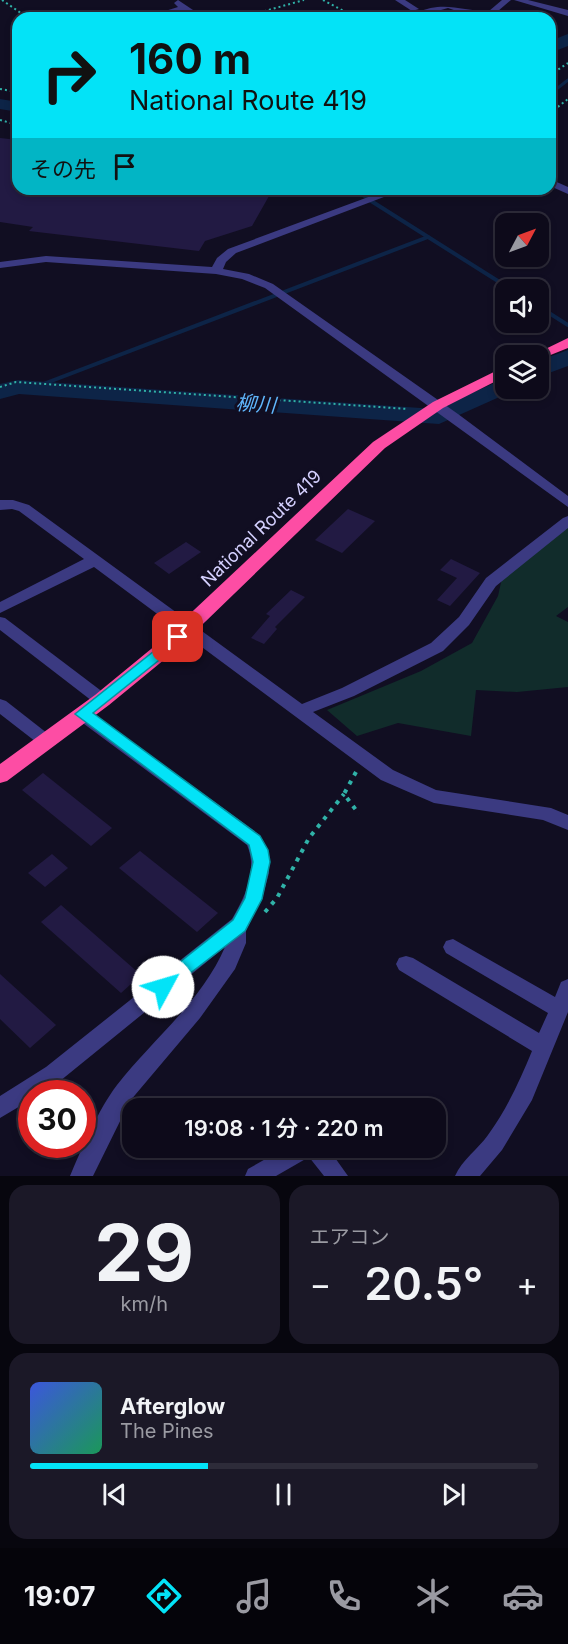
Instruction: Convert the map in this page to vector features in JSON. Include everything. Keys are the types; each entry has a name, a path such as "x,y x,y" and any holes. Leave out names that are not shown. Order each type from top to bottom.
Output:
{"highway":[{"path":"549,351 568,342"},
{"name":"National Route 419","path":"0,775 102,700 188,629 379,445 433,408 495,376"}],"street":[{"path":"175,0 191,12"},
{"path":"495,12 507,0"},
{"path":"518,0 567,13"},
{"path":"414,8 448,5 468,12"},
{"path":"169,12 184,8"},
{"path":"216,270 221,260 232,251 384,195"},
{"path":"0,265 46,259 216,270 245,276 269,286 433,408 453,417 568,503"},
{"path":"0,506 13,504 24,508 366,761 411,788 434,796 545,813 568,823"},
{"path":"300,711 348,692 437,647 464,621 491,582 568,521"},
{"path":"0,608 95,560"},
{"path":"0,622 102,700"},
{"path":"0,705 46,741"},
{"path":"0,1108 53,1074 236,928 254,899 260,872 260,850 255,840 82,714"},
{"path":"81,1176 123,1095 207,996 238,947 240,935 236,928"},
{"path":"453,947 558,1010"},
{"path":"406,964 544,1047"},
{"path":"466,1176 495,1143 525,1093 568,988"},
{"path":"256,1176 287,1158"},
{"path":"322,1158 336,1176"}],"path":[{"path":"2,0 19,12"},
{"path":"262,12 304,0"},
{"path":"323,0 346,12"},
{"path":"270,10 274,12"},
{"path":"556,108 568,99"},
{"path":"0,387 16,382 433,408"},
{"path":"261,916 277,898 309,838 344,794 358,768 366,761"},
{"path":"344,794 359,814"}],"green space":[{"path":"568,524 568,607 556,616 568,622 568,687 517,692 476,690 471,736 398,723 357,736 327,710 421,671 472,643 498,596 502,578"}],"building":[{"path":"0,138 12,139 12,195 270,195 252,226 205,241 199,251 29,231 33,227 0,222"},
{"path":"348,509 375,521 342,553 315,540"},
{"path":"186,542 201,552 169,574 154,563"},
{"path":"451,559 480,573 450,606 437,600 457,578 440,570"},
{"path":"291,590 305,597 275,627 277,629 264,644 251,638 270,616 266,614"},
{"path":"43,773 112,828 91,846 22,790"},
{"path":"140,851 218,913 197,932 119,868"},
{"path":"52,854 68,868 45,887 28,873"},
{"path":"61,905 141,975 121,993 41,922"},
{"path":"0,974 56,1025 30,1048 0,1019"}],"waterway":[{"path":"556,45 568,39"},
{"path":"556,89 568,80"},
{"path":"0,104 12,106"},
{"path":"362,195 370,200"},
{"path":"368,199 495,279"},
{"path":"33,388 428,237"},
{"path":"549,313 568,325"},
{"name":"柳川","path":"549,365 568,357"},
{"name":"柳川","path":"0,392 18,387 439,417 495,390"}],"route":[{"path":"163,987 239,925 254,899 262,862 255,840 82,714 178,637"}]}
